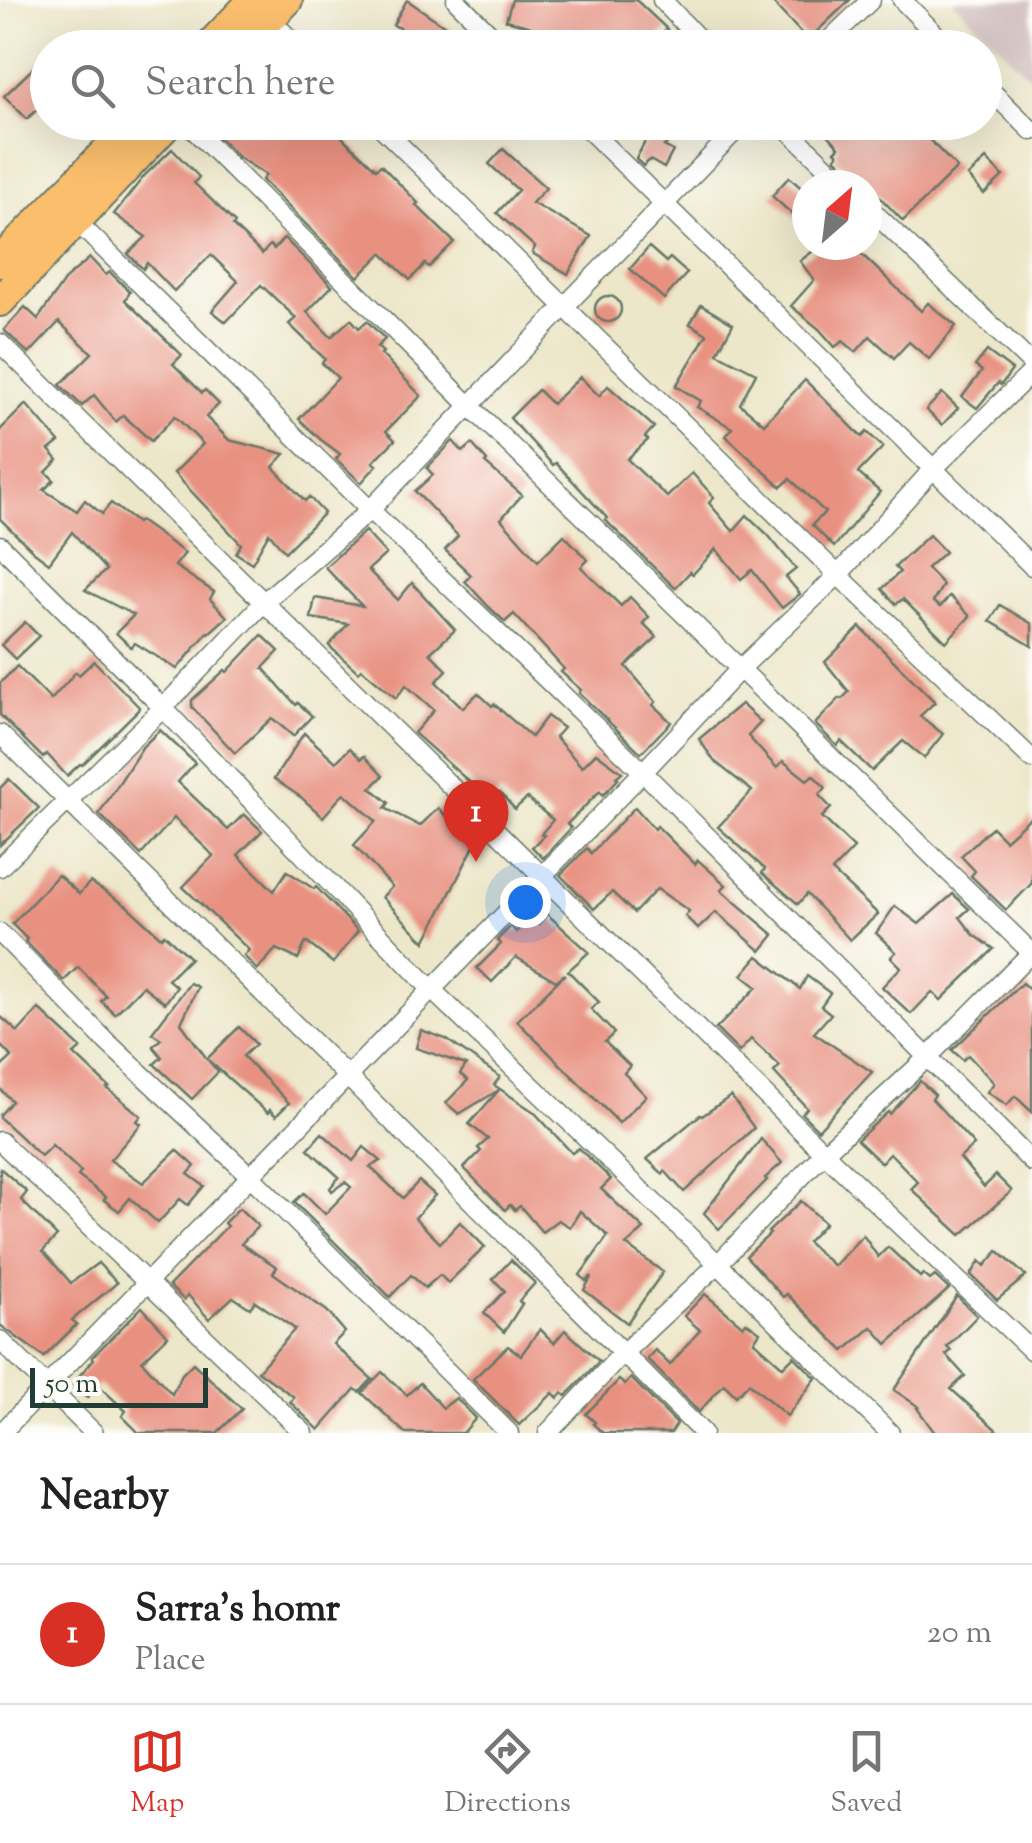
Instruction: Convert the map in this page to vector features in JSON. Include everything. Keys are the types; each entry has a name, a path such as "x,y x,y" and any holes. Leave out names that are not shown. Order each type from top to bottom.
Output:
{"main road":[{"path":"235,30 270,6"},
{"path":"253,30 270,6"},
{"path":"0,262 118,140"},
{"path":"0,301 153,140"}],"street":[{"path":"456,0 486,30"},
{"path":"662,0 690,30"},
{"path":"839,30 870,0"},
{"path":"902,0 931,30"},
{"path":"270,6 287,30"},
{"path":"1002,102 1032,131"},
{"path":"204,140 470,406 1032,952 927,1058 824,1153 718,1264 622,1352 548,1433"},
{"path":"394,140 838,575 1032,759"},
{"path":"599,140 1032,566"},
{"path":"0,867 163,708 265,601 370,510 727,140"},
{"path":"799,140 830,170"},
{"path":"882,220 1032,364"},
{"path":"76,221 643,772 1032,1162"},
{"path":"0,343 824,1153 1032,1351"},
{"path":"2,1433 740,668 838,575 933,469 1032,372"},
{"path":"0,545 163,708 432,990 890,1433"},
{"path":"0,734 703,1433"},
{"path":"0,933 510,1433"},
{"path":"0,1141 304,1433"},
{"path":"0,1340 94,1433"}],"shaded area":[{"path":"952,0 1032,0 1032,79 1002,49 1002,30 982,30"}],"building":[{"path":"407,0 451,30 399,30 393,25"},
{"path":"512,0 636,0 667,29 542,30 506,20"},
{"path":"770,0 850,0 818,30 798,30"},
{"path":"30,71 30,116 27,119 4,96"},
{"path":"221,140 345,140 376,169 381,165 454,242 410,280 382,253 358,277 262,180 266,175 238,157"},
{"path":"646,140 670,140 664,146 673,151 664,168 650,160 643,166 636,159"},
{"path":"833,140 930,140 957,168 903,221 882,199 882,170 848,170 835,158 839,147"},
{"path":"172,149 199,177 194,183 262,254 270,245 274,249 284,238 332,286 307,312 331,337 351,319 359,328 367,321 385,339 377,347 381,354 421,396 386,431 395,440 373,462 377,465 361,483 336,459 340,454 299,419 338,378 322,363 325,359 289,324 296,318 261,285 226,322 212,311 238,281 211,255 174,291 147,263 143,269 128,254 146,237 114,214"},
{"path":"503,149 546,188 532,203 591,236 568,274 532,253 535,247 497,213 518,190 489,164"},
{"path":"986,159 1003,176 984,194 968,176"},
{"path":"789,177 792,180 792,214 772,196"},
{"path":"649,247 687,273 664,299 630,269"},
{"path":"90,258 130,292 125,300 182,355 173,364 219,404 206,417 229,440 285,454 273,467 305,501 309,497 324,513 285,552 269,533 252,563 236,553 241,544 174,473 203,444 175,416 151,441 123,415 116,422 94,395 82,406 60,385 92,353 59,322 29,354 4,330 25,307 38,319 66,278"},
{"path":"868,260 921,311 928,303 956,326 929,359 909,342 894,358 870,336 856,352 843,341 835,347 791,306 814,280 800,261"},
{"path":"608,296 617,300 621,309 617,318 608,322 599,318 595,309 599,300"},
{"path":"701,305 733,324 717,353 756,373 740,404 764,424 805,380 862,437 867,432 883,447 858,473 880,492 834,547 812,525 825,512 790,479 781,487 726,436 732,428 697,407 701,401 676,386 707,334 690,324"},
{"path":"987,351 1012,370 977,408 962,397 982,371 975,366"},
{"path":"580,377 599,396 608,386 654,427 645,437 648,440 627,459 667,497 692,473 714,497 709,503 733,531 747,515 796,569 786,577 800,594 782,608 752,570 741,579 716,549 675,588 605,520 510,418 538,390 552,404"},
{"path":"942,393 958,408 942,425 926,410"},
{"path":"26,404 59,442 49,450 58,460 46,472 54,480 44,490 77,511 85,500 102,514 111,503 185,553 175,566 214,592 210,599 227,617 208,632 177,669 135,643 131,647 116,633 134,615 85,590 106,570 72,532 49,563 0,519 0,430"},
{"path":"453,441 463,452 472,444 485,463 522,495 501,519 538,561 564,535 588,560 581,567 621,606 630,597 649,617 643,623 657,637 626,666 656,702 653,705 671,722 641,753 579,693 581,690 561,672 564,669 514,614 505,622 489,607 465,581 471,575 445,550 458,536 415,491 433,475 427,468"},
{"path":"365,531 386,554 368,570 398,600 412,583 455,630 430,653 447,670 436,682 463,708 478,693 531,737 547,716 563,728 555,737 582,767 596,753 622,772 603,795 600,791 567,824 571,828 543,858 532,847 553,820 527,798 515,809 500,793 492,802 414,733 434,710 406,685 396,698 329,646 348,624 311,618 315,598 362,606 325,567"},
{"path":"929,535 945,552 927,568 943,585 933,602 940,607 950,596 970,616 946,642 903,599 896,604 882,589 900,572 895,567"},
{"path":"1000,605 1032,624 1032,646 990,621"},
{"path":"25,622 39,636 15,659 1,645"},
{"path":"860,627 935,702 920,716 943,734 924,758 903,741 872,771 841,741 837,746 815,724 849,692 825,662"},
{"path":"262,635 279,651 263,668 296,705 312,716 293,736 272,718 235,753 192,707 192,700 227,672"},
{"path":"94,661 139,707 67,776 0,715 0,683 17,666 51,700 76,672 79,675"},
{"path":"741,704 761,722 748,736 777,768 783,761 807,780 813,775 826,788 819,795 831,808 822,817 854,848 832,871 878,914 850,940 807,894 798,904 718,827 752,791 714,761 699,739"},
{"path":"160,730 195,763 178,782 228,830 244,814 262,831 238,855 274,891 287,871 316,887 358,931 333,963 306,942 298,959 276,949 257,970 244,956 249,950 183,887 213,856 208,850 174,818 141,855 99,814 143,746"},
{"path":"304,733 336,762 350,748 361,759 364,756 383,776 371,788 389,803 385,808 420,826 438,808 475,844 425,942 382,897 392,887 354,845 376,821 344,793 323,817 274,779"},
{"path":"9,779 39,808 0,845 0,788"},
{"path":"635,807 654,829 657,826 695,864 698,860 726,885 721,890 774,935 761,951 716,912 698,929 685,916 689,911 657,889 634,913 612,892 594,909 560,875 587,848 591,853"},
{"path":"1032,816 1032,883 1006,910 971,876 975,871 961,856 992,827 1005,840"},
{"path":"58,875 79,894 90,882 127,906 161,937 164,934 190,958 168,980 177,987 165,1003 143,986 115,1014 101,1001 106,996 78,967 64,981 25,941 12,924"},
{"path":"953,894 969,909 960,917 973,934 994,949 941,1000 932,992 911,1014 882,987 901,967 891,957 896,952 876,933 895,906 919,924"},
{"path":"547,914 589,952 568,971 599,1002 591,1009 614,1033 605,1042 630,1066 624,1073 646,1096 619,1123 517,1021 565,974 556,981 516,957 492,982 477,968 501,944 497,940 511,926 516,932 531,918 538,925"},
{"path":"758,956 800,989 807,976 830,993 821,1006 831,1014 814,1033 872,1072 818,1130 802,1114 807,1108 774,1072 780,1066 751,1039 739,1052 716,1029 757,987 742,975"},
{"path":"190,983 198,987 181,1023 207,1059 239,1027 256,1044 243,1056 289,1103 276,1116 208,1060 218,1072 192,1099 154,1064 162,1057 153,1046 161,1039 152,1033"},
{"path":"1022,983 1032,992 1032,1112 1015,1096 1007,1105 987,1092 994,1083 968,1055 963,1060 952,1050"},
{"path":"39,1009 81,1048 74,1054 141,1116 137,1121 141,1124 110,1160 143,1183 177,1150 195,1166 188,1174 204,1186 188,1205 180,1199 158,1223 130,1198 119,1211 78,1176 81,1172 52,1145 41,1156 0,1118 12,1101 0,1089 0,1068 12,1057 0,1045 0,1016 18,1032"},
{"path":"421,1030 446,1039 500,1077 494,1085 534,1112 572,1153 579,1148 611,1179 601,1189 644,1229 626,1245 663,1272 627,1323 584,1290 592,1276 586,1281 580,1275 608,1236 580,1211 570,1227 558,1220 542,1232 520,1206 515,1210 510,1205 505,1210 464,1168 488,1139 469,1124 499,1090 459,1114 446,1103 468,1080 460,1074 466,1065 416,1048"},
{"path":"920,1081 974,1145 960,1158 984,1187 996,1175 1012,1191 961,1235 911,1189 918,1182 890,1153 881,1163 857,1140 890,1114"},
{"path":"731,1096 754,1128 684,1192 665,1171 663,1174 647,1159 700,1115"},
{"path":"322,1133 353,1161 364,1147 381,1161 370,1167 403,1198 419,1181 435,1195 415,1218 440,1243 460,1222 485,1247 448,1283 440,1275 425,1288 411,1275 390,1297 294,1202 304,1193 325,1214 351,1187 345,1182 332,1191 330,1188 339,1177 308,1149"},
{"path":"761,1139 782,1163 719,1229 704,1213"},
{"path":"0,1168 27,1192 21,1200 57,1236 43,1251 71,1283 98,1263 117,1283 72,1320 77,1324 44,1357 0,1325"},
{"path":"801,1201 825,1223 807,1242 834,1266 863,1235 878,1257 888,1247 920,1277 923,1274 930,1280 935,1276 949,1289 887,1344 872,1327 844,1351 787,1294 783,1297 746,1256"},
{"path":"239,1208 258,1226 241,1244 277,1267 273,1273 327,1311 345,1332 333,1344 372,1379 360,1392 355,1389 319,1430 290,1402 294,1397 258,1371 295,1329 255,1301 250,1308 233,1297 209,1319 188,1295 184,1300 169,1286 227,1226 224,1223"},
{"path":"998,1251 1026,1276 997,1300 971,1275 980,1261 985,1266"},
{"path":"511,1260 535,1283 519,1301 522,1304 504,1332 484,1313 505,1291 493,1279"},
{"path":"705,1294 743,1326 746,1322 760,1332 754,1341 783,1367 794,1356 816,1378 787,1416 749,1383 736,1396 724,1384 699,1412 647,1359 655,1350 670,1365 700,1330 684,1316"},
{"path":"957,1296 977,1316 947,1347 951,1351 946,1355 965,1376 951,1389 1000,1433 935,1433 919,1407 894,1390"},
{"path":"142,1307 168,1336 142,1361 172,1394 193,1363 242,1409 217,1433 139,1433 122,1416 126,1411 98,1385 87,1398 72,1384 92,1357"},
{"path":"540,1329 554,1343 565,1330 599,1361 566,1396 562,1393 558,1398 553,1393 519,1425 473,1379 508,1346 521,1355"},
{"path":"382,1372 407,1395 420,1383 443,1408 456,1398 476,1418 463,1433 405,1433 362,1393"},
{"path":"631,1378 677,1424 671,1433 603,1433 593,1424 586,1414 619,1380 625,1385"}],"place":[{"name":"Sarra's homr","path":"476,862"}]}
